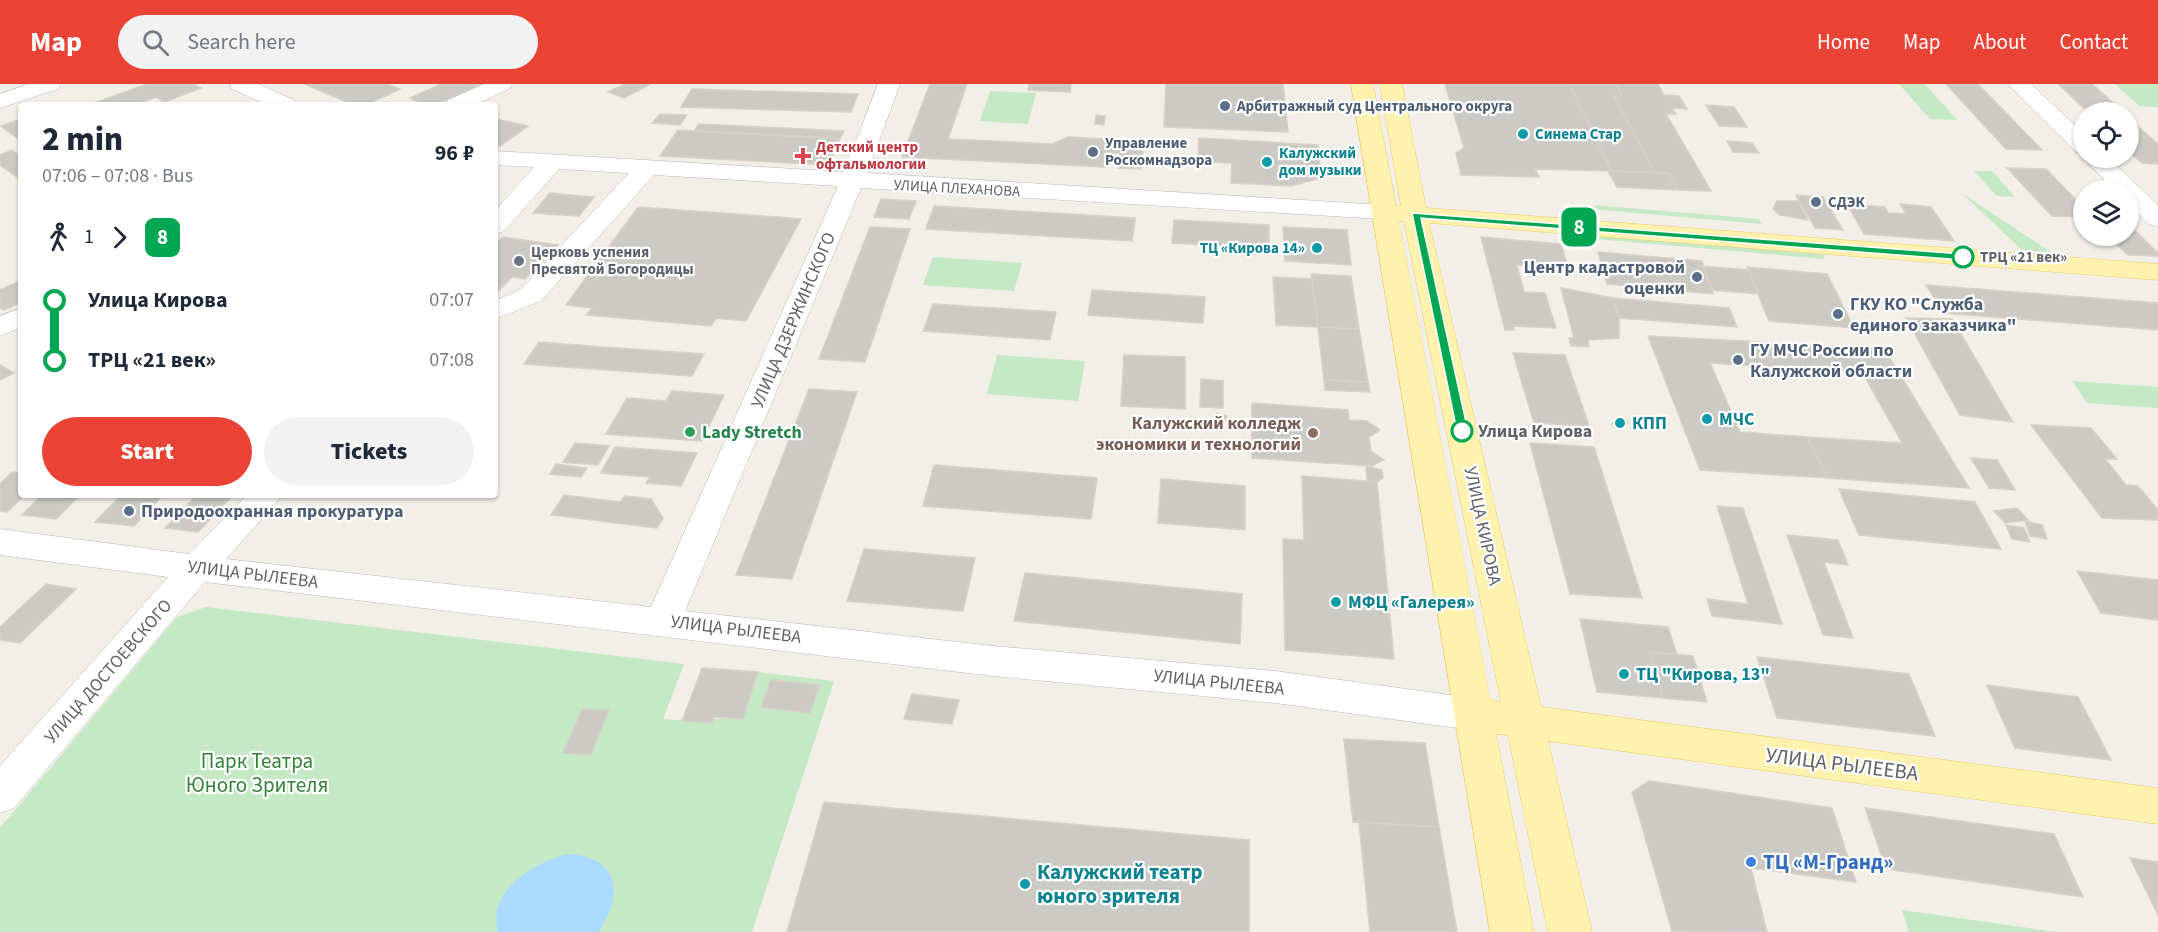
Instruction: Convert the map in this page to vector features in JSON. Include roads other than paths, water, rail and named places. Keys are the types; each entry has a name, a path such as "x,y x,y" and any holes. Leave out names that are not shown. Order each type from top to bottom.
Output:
{"main road":[{"path":"1362,84 1382,213 1512,932"},
{"name":"УЛИЦА КИРОВА","path":"1391,84 1415,215 1570,932"},
{"path":"1382,213 2158,272"},
{"name":"УЛИЦА РЫЛЕЕВА","path":"1472,714 2158,806"}],"street":[{"path":"0,101 50,84"},
{"path":"240,84 279,102"},
{"path":"462,102 501,84"},
{"name":"УЛИЦА ДЗЕРЖИНСКОГО","path":"663,621 852,182 889,84"},
{"path":"2019,84 2073,136"},
{"name":"УЛИЦА ПЛЕХАНОВА","path":"498,158 852,182 1382,213"},
{"path":"498,223 552,162"},
{"path":"498,310 531,295 647,168"},
{"path":"2105,168 2117,180"},
{"path":"2139,201 2158,219"},
{"path":"0,327 18,318"},
{"name":"УЛИЦА ДОСТОЕВСКОГО","path":"0,795 198,567 264,498"},
{"name":"УЛИЦА РЫЛЕЕВА","path":"0,543 993,661 1275,687 1472,714"}],"water":[{"path":"569,854 586,857 599,863 607,871 612,881 614,892 612,905 598,932 498,932 496,917 499,904 506,891 517,880 542,863"}],"place":[{"name":"Арбитражный суд Центрального округа","path":"1225,106"},
{"name":"Синема Стар","path":"1523,134"},
{"name":"Управление Роскомнадзора","path":"1093,152"},
{"name":"Детский центр офтальмологии","path":"803,156"},
{"name":"Калужский дом музыки","path":"1267,162"},
{"name":"СДЭК","path":"1816,202"},
{"name":"ТЦ «Кирова 14»","path":"1317,248"},
{"name":"ТРЦ «21 век»","path":"1963,257"},
{"name":"Церковь успения Пресвятой Богородицы","path":"519,261"},
{"name":"Центр кадастровой оценки","path":"1697,277"},
{"name":"ГКУ КО \"Служба единого заказчика\"","path":"1838,314"},
{"name":"ГУ МЧС России по Калужской области","path":"1738,360"},
{"name":"МЧС","path":"1707,419"},
{"name":"КПП","path":"1620,423"},
{"name":"Улица Кирова","path":"1462,431"},
{"name":"Lady Stretch","path":"690,432"},
{"name":"Калужский колледж экономики и технологий","path":"1313,433"},
{"name":"Природоохранная прокуратура","path":"129,511"},
{"name":"МФЦ «Галерея»","path":"1336,602"},
{"name":"ТЦ \"Кирова, 13\"","path":"1624,674"},
{"name":"ТЦ «М-Гранд»","path":"1751,862"},
{"name":"Калужский театр юного зрителя","path":"1025,884"}],"park label":[{"name":"Парк Театра Юного Зрителя","path":"257,773"}]}
